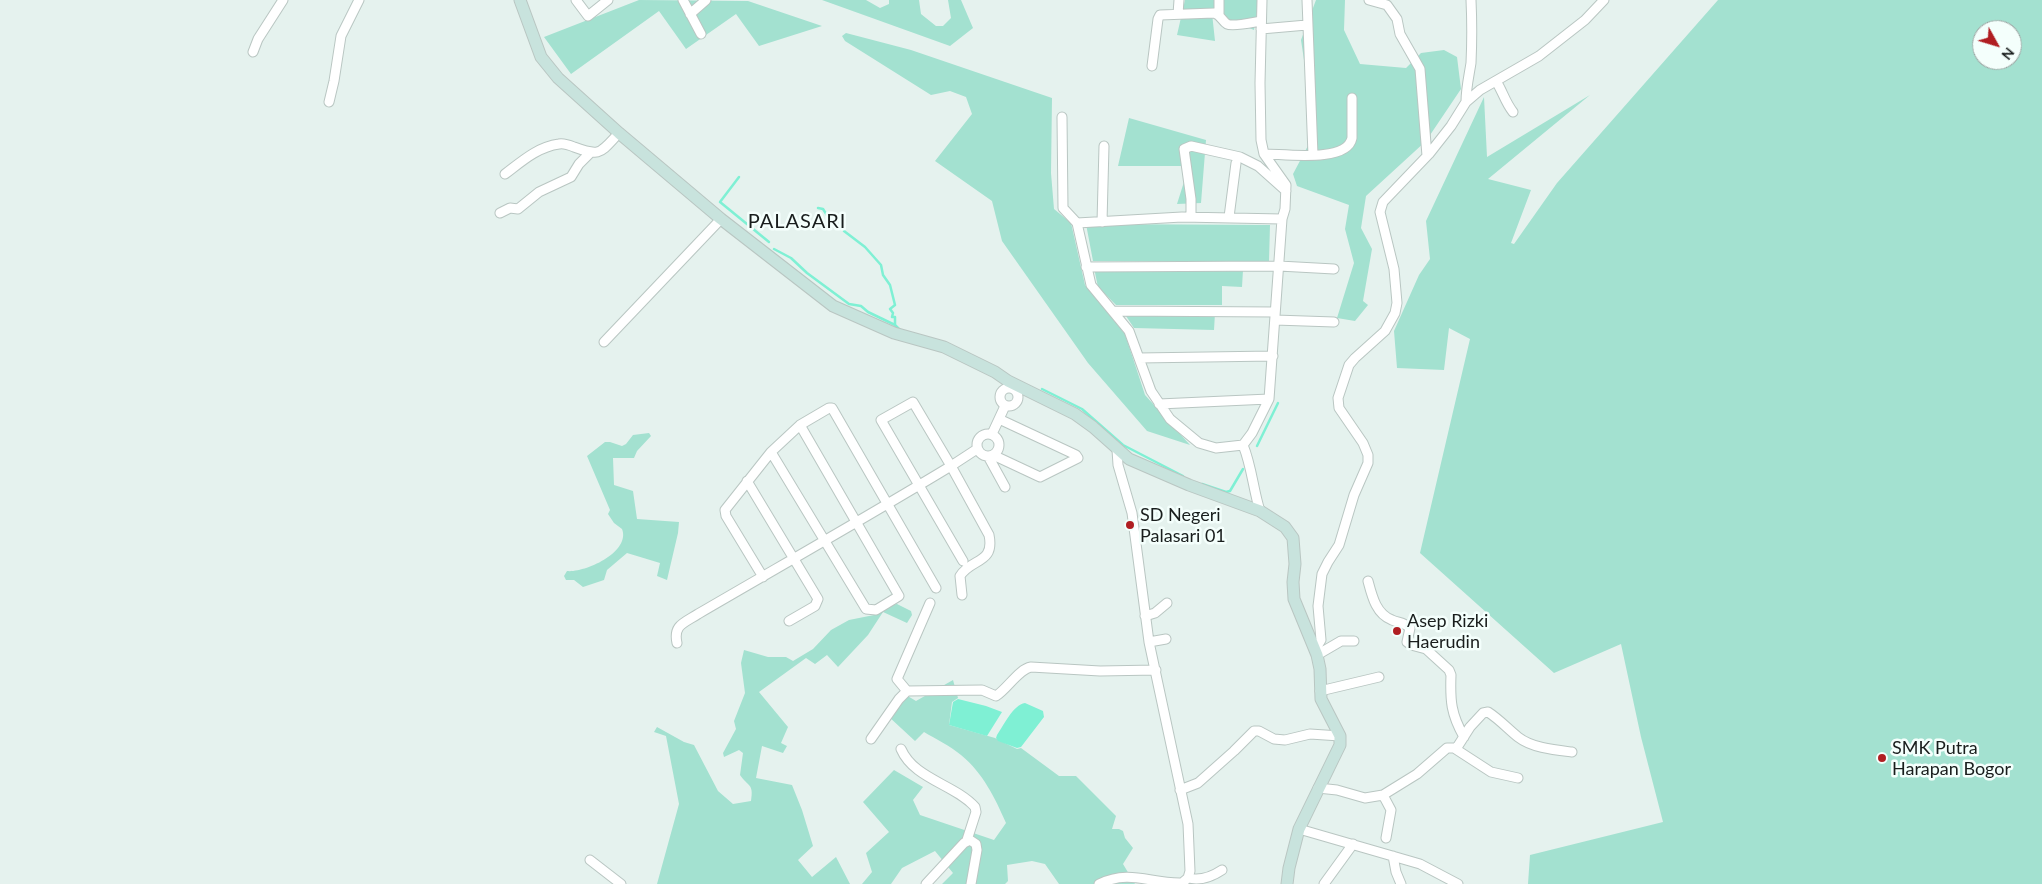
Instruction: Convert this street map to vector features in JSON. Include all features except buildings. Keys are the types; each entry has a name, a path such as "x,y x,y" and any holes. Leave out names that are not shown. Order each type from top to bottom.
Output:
{"main road":[{"path":"520,0 542,57 558,78 619,133 721,219 833,306 894,333 944,348 1015,387 1075,414 1093,427 1117,450 1141,465 1260,511 1285,527 1293,538 1295,564 1294,599 1316,653 1320,669 1320,691 1327,713 1340,736 1337,754 1318,788 1299,829 1290,862 1287,884"}],"street":[{"path":"253,52 258,39 283,0"},
{"path":"329,102 342,36 359,0"},
{"path":"576,0 588,16 608,0"},
{"path":"683,0 701,34"},
{"path":"690,14 706,0"},
{"path":"1178,0 1178,14"},
{"path":"1219,0 1219,15"},
{"path":"1062,117 1063,208 1077,222 1091,285 1129,331 1151,391 1159,404 1182,431 1199,444 1216,448 1243,445 1252,434 1269,398 1282,219 1286,192 1284,182 1264,154 1261,140 1262,0"},
{"path":"1307,0 1313,155"},
{"path":"1369,0 1387,5 1397,19 1400,34 1420,69 1427,156"},
{"path":"1466,102 1473,26 1471,0"},
{"path":"1316,653 1321,640 1318,606 1322,574 1339,545 1354,495 1368,463 1368,455 1339,408 1338,398 1350,366 1355,358 1385,331 1395,314 1397,303 1394,269 1381,220 1380,209 1388,195 1410,176 1427,156 1451,126 1466,102 1480,90 1539,56 1585,20 1599,2"},
{"path":"1152,66 1158,18 1162,15 1219,15 1231,25 1308,25"},
{"path":"1496,81 1513,112"},
{"path":"1264,154 1313,155 1337,153 1344,150 1351,144 1352,98"},
{"path":"505,174 531,154 556,144 567,144 590,153 601,152 619,133"},
{"path":"1102,222 1104,146"},
{"path":"1191,217 1191,198 1184,149 1191,146 1240,157 1258,166 1286,192"},
{"path":"500,213 510,208 518,209 539,192 567,180 590,153"},
{"path":"1229,217 1236,163"},
{"path":"1077,222 1191,217 1282,219"},
{"path":"604,342 721,219"},
{"path":"1086,267 1279,266 1334,269"},
{"path":"1114,311 1275,316 1334,322"},
{"path":"1139,358 1273,356"},
{"path":"1015,387 1018,394 1017,403 1005,406 1001,401 1001,392 1006,388 1015,387"},
{"path":"1159,404 1269,398"},
{"path":"962,595 960,576 967,568 985,558 990,550 991,541 951,466 913,402 882,420 963,561"},
{"path":"992,434 1005,406"},
{"path":"763,577 726,516 725,510 771,452 800,425 823,411 832,408 936,588"},
{"path":"991,455 999,445 997,438 992,434 981,436 977,442 978,449 982,455 991,455 1040,477 1078,458 1076,455 999,419"},
{"path":"771,452 866,609 876,610 899,596 800,425"},
{"path":"1243,445 1251,467 1254,490 1260,511"},
{"path":"677,642 675,632 677,628 698,614 889,504 978,449"},
{"path":"1117,450 1118,465 1132,513 1149,642 1188,824 1193,880"},
{"path":"991,455 1005,487"},
{"path":"747,481 818,599 814,606 789,621"},
{"path":"1368,581 1375,605 1391,620 1404,622 1410,628 1407,642 1426,649 1449,670 1451,675 1450,706 1464,737"},
{"path":"908,691 897,679 930,603"},
{"path":"1145,616 1155,613 1167,603"},
{"path":"1149,642 1166,639"},
{"path":"1316,653 1341,641 1354,641"},
{"path":"871,739 899,699 908,691 982,690 996,696 1005,690 1024,668 1031,667 1100,671 1156,670"},
{"path":"1320,691 1379,678"},
{"path":"1456,749 1482,713 1488,712 1512,730 1518,737 1529,743 1572,752"},
{"path":"1180,790 1198,783 1234,752 1254,731 1259,731 1274,739 1285,740 1310,734 1340,736"},
{"path":"1318,788 1337,790 1364,798 1382,795 1417,774 1447,748 1456,749 1491,772 1518,778"},
{"path":"901,749 904,757 916,768 975,807 976,812 967,840 926,884"},
{"path":"1382,795 1391,810 1386,838"},
{"path":"1299,829 1420,864 1458,884"},
{"path":"967,840 974,842 977,850 971,884"},
{"path":"1324,884 1353,844"},
{"path":"1393,856 1396,872 1401,884"},
{"path":"590,860 621,884"},
{"path":"1099,884 1124,876 1174,884 1213,876 1222,870"}],"shaded area":[{"path":"639,0 748,1 822,26 759,46 736,14 686,49 659,11 571,74 544,37"},
{"path":"822,0 866,0 880,8 889,4 889,0 919,0 921,14 936,26 943,26 951,18 948,0 961,0 973,28 950,46"},
{"path":"1185,0 1259,0 1254,30 1212,13 1215,41 1177,35"},
{"path":"1316,0 1345,0 1344,30 1360,64 1406,68 1421,53 1444,50 1457,57 1461,89 1426,141 1366,196 1361,228 1372,249 1363,301 1368,305 1355,321 1337,318 1354,263 1345,229 1349,205 1297,186 1293,174 1311,140 1310,100 1301,40"},
{"path":"1718,0 2042,0 2042,884 1528,884 1530,855 1663,822 1641,737 1621,644 1554,673 1420,553 1470,339 1449,328 1444,370 1397,368 1394,331 1419,275 1430,259 1426,221 1484,97 1487,157 1590,95 1488,179 1531,190 1511,243 1514,244 1557,183"},
{"path":"846,33 911,50 1052,98 1051,173 1054,209 1071,223 1085,285 1125,334 1145,395 1190,445 1147,431 1088,363 1002,241 992,201 935,161 972,114 966,97 950,91 931,95 845,41 842,36"},
{"path":"1129,118 1206,140 1201,203 1177,204 1189,166 1118,166"},
{"path":"1086,224 1270,225 1269,261 1093,261"},
{"path":"1094,268 1243,270 1242,287 1222,286 1222,305 1116,305 1098,287"},
{"path":"1124,313 1215,313 1214,330 1134,328"},
{"path":"649,433 651,436 637,451 634,458 613,458 614,485 633,491 637,519 679,522 667,580 657,576 660,563 627,553 607,570 604,580 583,587 574,580 566,580 564,576 567,571 575,571 595,565 613,553 620,546 623,537 622,529 614,523 608,514 610,510 587,456 605,442 622,446 633,435"},
{"path":"897,604 911,611 912,615 907,623 883,612 868,635 838,667 827,655 815,664 806,658 759,692 788,727 781,743 787,746 783,753 762,746 756,778 792,785 813,846 798,860 812,877 836,857 850,884 657,884 679,804 666,736 654,732 657,727 684,742 694,745 718,791 733,804 751,801 751,788 740,775 743,753 739,750 724,757 723,753 736,729 734,721 745,693 741,663 744,650 768,657 786,657 793,661 813,649 831,630 849,620 874,615 887,605"},
{"path":"953,680 958,698 952,702 949,725 995,738 1017,749 1021,748 1059,776 1076,776 1116,816 1112,829 1123,831 1125,838 1133,848 1123,864 1135,884 1059,884 1045,864 1032,861 1007,865 1008,881 1005,884 942,884 953,873 935,851 902,868 891,884 862,884 872,872 866,853 889,832 863,802 894,770 923,787 913,800 920,815 994,840 1006,823 988,786 969,762 924,732 915,741 888,716 901,692 916,701"},
{"path":"958,699 1002,712 987,736 949,725 953,702"},
{"path":"1025,703 1043,711 1044,717 1021,747 1017,748 998,741 997,735 1009,716 1017,707"}],"waterway":[{"path":"739,177 720,202 769,242"},
{"path":"818,208 823,209 830,220 840,228"},
{"path":"844,231 865,247 881,265 883,275 890,285 895,305 890,309 893,313 892,317 895,317 895,325"},
{"path":"774,249 791,258 807,273 849,304 861,306 868,312 895,325 901,331"},
{"path":"1042,389 1082,409 1123,445 1183,476"},
{"path":"1257,446 1278,403"},
{"path":"1202,484 1226,492 1230,491 1243,469"}],"place":[{"name":"SD Negeri Palasari 01","path":"1130,525"},
{"name":"Asep Rizki Haerudin","path":"1397,631"},
{"name":"SMK Putra Harapan Bogor","path":"1882,758"}],"district":[{"name":"PALASARI","path":"797,222"}]}
